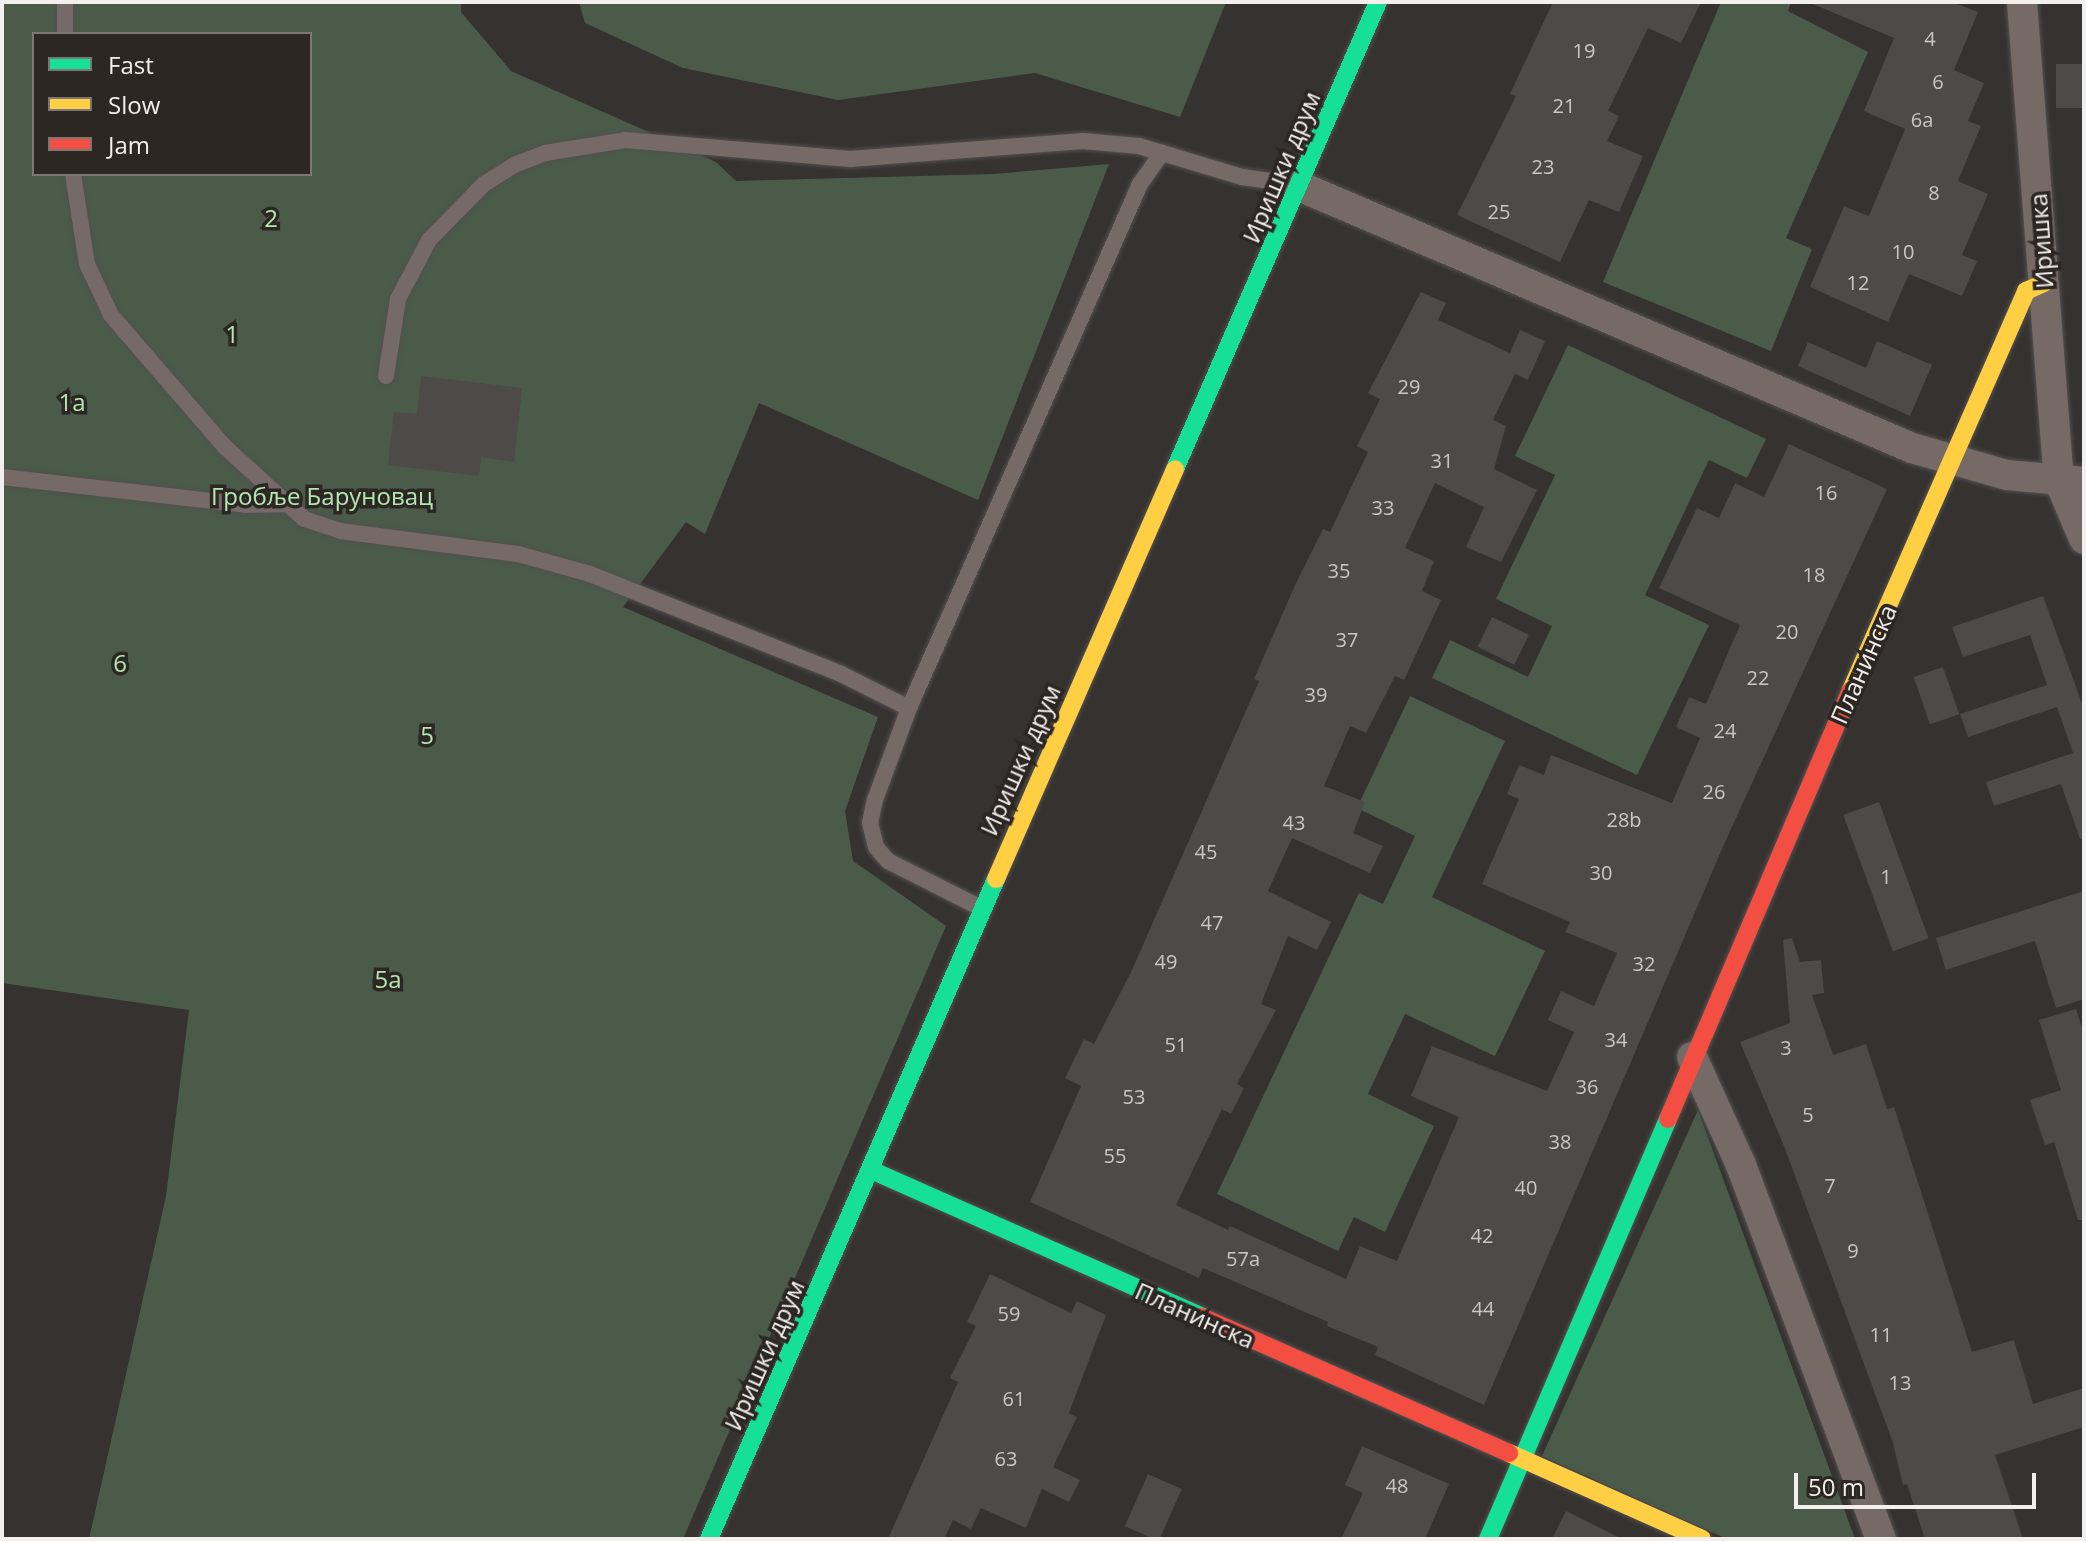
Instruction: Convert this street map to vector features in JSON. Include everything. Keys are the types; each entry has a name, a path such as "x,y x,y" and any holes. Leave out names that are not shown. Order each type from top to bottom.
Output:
{"street":[{"name":"Иришки друм","path":"709,1539 871,1170 981,908 1378,2"},
{"name":"Иришка","path":"2022,2 2044,283 2072,481 2084,539"},
{"path":"1299,186 1950,460 2007,475 2072,481"},
{"name":"Планинска","path":"1488,1539 1950,460 2026,291 2044,283"},
{"path":"1692,1057 1699,1062 1741,1165 1881,1539"},
{"name":"Планинска","path":"871,1170 1519,1461 1702,1539"}],"lane":[{"path":"65,2 65,32"},
{"path":"386,376 398,299 429,240 484,184 514,165 545,153 625,140 850,159 1083,141 1162,153 1242,177 1299,186"},
{"path":"981,908 918,879 876,847 870,823 875,800 909,708 1140,184 1162,153"},
{"path":"73,176 87,264 111,315 215,435 285,504 323,528 518,554 590,574 841,674 909,708"},
{"path":"2,477 246,505 285,504"}],"green space":[{"path":"2,2 461,2 461,12 511,71 716,162 736,181 994,174 1109,164 978,500 759,403 705,534 686,522 623,607 878,717 845,811 853,861 946,926 683,1539 89,1539 166,1196 189,1010 2,983"},
{"path":"579,2 1226,2 1180,117 1035,73 838,100 683,68 585,23"},
{"path":"1721,2 1791,2 1788,11 1868,52 1786,238 1812,249 1771,351 1603,282"},
{"path":"1568,345 1766,439 1747,478 1709,460 1645,595 1709,625 1637,775 1432,678 1450,640 1528,677 1552,626 1496,599 1555,475 1515,456"},
{"path":"1410,696 1505,741 1432,897 1545,951 1495,1056 1405,1014 1368,1094 1434,1126 1385,1232 1354,1217 1338,1251 1217,1194 1359,893 1383,904 1415,836 1357,808"},
{"path":"1698,1110 1855,1539 1727,1539 1542,1456"}],"building":[{"path":"1553,2 1701,2 1681,43 1648,28 1608,111 1619,116 1607,141 1643,156 1619,212 1589,200 1560,262 1457,215 1516,96 1510,94"},
{"path":"1808,2 1952,2 1978,12 1954,70 1984,83 1968,121 1981,126 1958,181 1988,194 1962,255 1977,261 1962,296 1909,274 1888,322 1810,287 1844,206 1869,216 1905,129 1864,111 1894,38"},
{"path":"2056,64 2084,64 2084,108 2056,108"},
{"path":"1421,292 1446,303 1438,320 1510,353 1520,330 1545,341 1528,380 1515,374 1493,420 1506,426 1494,469 1537,490 1501,562 1466,547 1484,507 1435,483 1405,548 1434,561 1422,591 1441,600 1404,680 1395,676 1366,733 1350,726 1324,786 1365,802 1353,833 1383,846 1370,873 1292,838 1268,891 1331,922 1317,950 1288,936 1261,1004 1276,1010 1237,1084 1244,1088 1231,1114 1222,1109 1176,1205 1228,1230 1230,1226 1346,1279 1360,1246 1397,1261 1459,1117 1411,1096 1432,1046 1547,1091 1574,1032 1548,1020 1561,991 1594,1006 1617,953 1565,932 1570,922 1482,884 1519,799 1507,794 1519,765 1544,775 1551,755 1672,803 1700,738 1676,727 1689,697 1706,704 1740,625 1659,588 1697,508 1719,518 1735,483 1764,497 1789,444 1887,489 1725,842 1484,1405 1375,1355 1378,1347 1327,1326 1328,1322 1203,1268 1199,1278 1030,1202 1081,1086 1065,1078 1084,1039 1094,1044 1132,970 1259,681 1254,679 1296,583 1323,529 1330,532 1368,452 1357,446 1380,399 1368,393"},
{"path":"1877,341 1932,365 1910,416 1798,366 1808,342 1866,368"},
{"path":"421,376 522,388 514,462 481,457 479,476 388,465 394,412 417,414"},
{"path":"2043,596 2084,709 2084,838 2080,839 2061,784 1994,806 1986,782 2073,753 2057,707 1968,737 1960,714 2047,685 2030,635 1963,657 1952,627"},
{"path":"1492,617 1529,635 1514,665 1478,647"},
{"path":"1943,667 1959,714 1930,724 1914,677"},
{"path":"1879,802 1929,938 1893,951 1843,815"},
{"path":"2084,891 2084,999 2056,1008 2035,941 1946,970 1936,938"},
{"path":"1792,938 1800,962 1821,960 1824,993 1812,995 1833,1055 1866,1044 1887,1109 1894,1107 1972,1352 2014,1340 2033,1404 2084,1388 2084,1427 1995,1455 2023,1539 1925,1539 1907,1484 1903,1485 1893,1443 1784,1146 1740,1042 1790,1023 1783,940"},
{"path":"2076,1009 2084,1034 2084,1220 2078,1220 2054,1142 2045,1145 2030,1100 2061,1090 2039,1020"},
{"path":"990,1274 1071,1313 1077,1301 1106,1315 1069,1413 1077,1417 1053,1467 1080,1480 1069,1502 1042,1489 1026,1528 981,1508 971,1529 953,1520 944,1539 888,1539 958,1382 950,1378 976,1326 967,1322"},
{"path":"1362,1446 1449,1484 1425,1539 1341,1539 1363,1493 1345,1485"},
{"path":"1148,1474 1182,1489 1160,1539 1125,1526"},
{"path":"1566,1511 1622,1539 1552,1539"}],"traffic: fast":[{"path":"1175,469 1378,2"},
{"path":"709,1539 996,879"},
{"path":"1488,1539 1668,1119"},
{"path":"871,1170 1202,1317"}],"traffic: slow":[{"path":"1851,690 2026,291 2044,283"},
{"path":"996,879 1175,469"},
{"path":"1509,1453 1702,1539"}],"traffic: jam":[{"path":"1668,1119 1851,690"},
{"path":"1202,1317 1509,1453"}],"park label":[{"name":"2","path":"271,218"},
{"name":"1","path":"232,334"},
{"name":"1a","path":"72,402"},
{"name":"Гробље Баруновац","path":"322,496"},
{"name":"6","path":"120,663"},
{"name":"5","path":"427,735"},
{"name":"5a","path":"388,979"}]}
